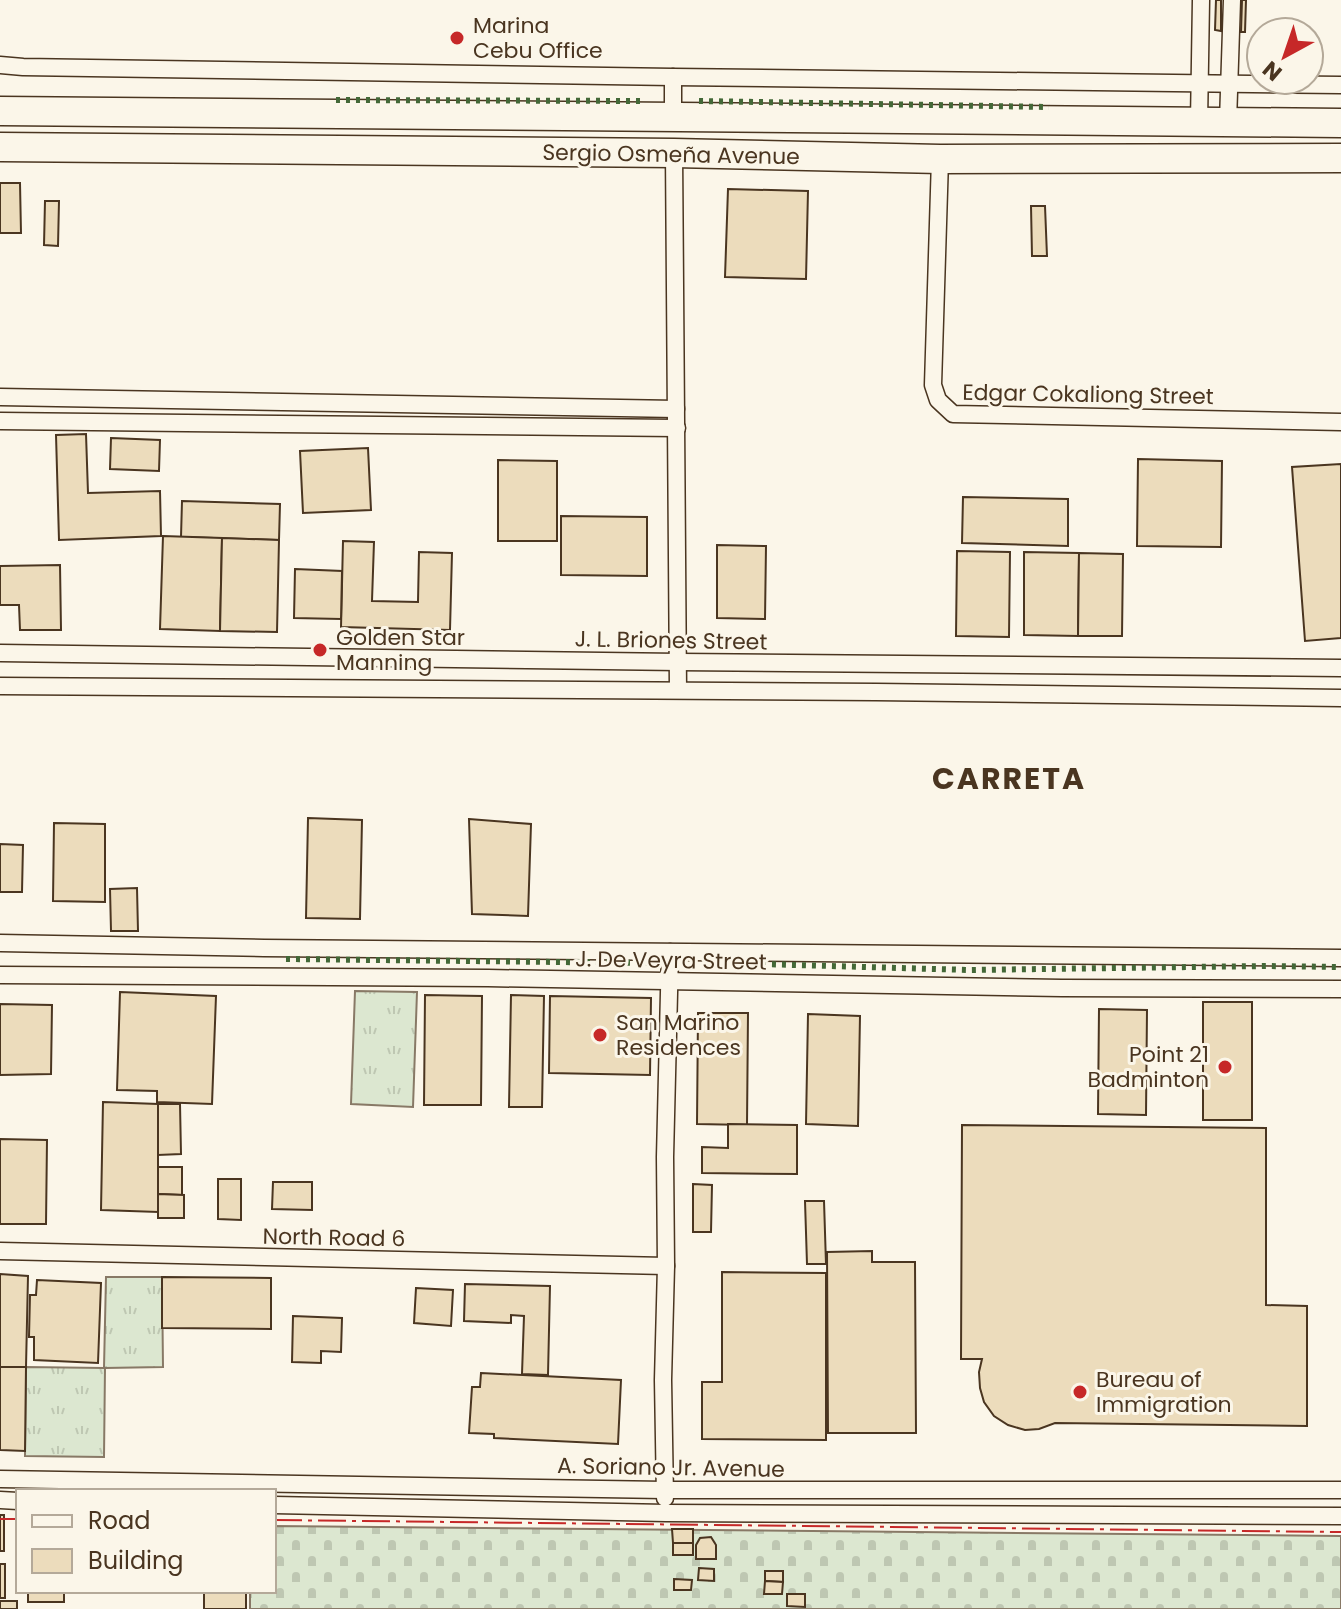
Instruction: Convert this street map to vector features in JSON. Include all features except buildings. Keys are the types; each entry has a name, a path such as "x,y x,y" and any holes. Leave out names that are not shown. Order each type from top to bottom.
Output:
{"highway":[{"name":"Sergio Osmeña Avenue","path":"0,111 1341,123"},
{"name":"Sergio Osmeña Avenue","path":"0,147 674,153 940,159 1341,158"}],"street":[{"path":"1199,122 1201,0"},
{"path":"1228,122 1232,0"},
{"path":"0,65 38,68 1341,85"},
{"path":"673,77 673,118"},
{"path":"674,153 678,690"},
{"name":"Edgar Cokaliong Street","path":"940,159 933,385 938,400 953,414 1341,422"},
{"path":"0,397 676,409"},
{"path":"344,402 344,424"},
{"path":"0,421 677,428"},
{"name":"J. L. Briones Street","path":"0,653 1341,668"},
{"path":"1054,665 1055,694"},
{"path":"0,686 1341,698"},
{"name":"J. De Veyra Street","path":"0,943 1341,958"},
{"path":"264,948 267,977"},
{"path":"666,1513 663,1380 670,952"},
{"name":"J. De Veyra Street","path":"0,975 1341,989"},
{"name":"North Road 6","path":"0,1251 666,1266"},
{"name":"A. Soriano Jr. Avenue","path":"0,1479 664,1490 1341,1490"},
{"name":"A. Soriano Jr. Avenue","path":"276,1505 666,1513 1341,1516"}],"green space":[{"path":"355,991 417,992 413,1107 351,1104"},
{"path":"106,1277 162,1277 163,1367 105,1368 104,1457 25,1456 26,1367 104,1368"},
{"path":"276,1526 1341,1536 1341,1609 250,1609 250,1593 276,1593"}],"hedge":[{"path":"336,100 642,101"},
{"path":"699,101 1049,107"},
{"path":"286,959 649,963"},
{"path":"692,962 969,970 1341,967"}],"power":[{"path":"0,1519 16,1519"},
{"path":"276,1520 1341,1532"}],"place":[{"name":"Marina Cebu Office","path":"457,38"},
{"name":"Golden Star Manning","path":"320,650"},
{"name":"San Marino Residences","path":"600,1035"},
{"name":"Point 21 Badminton","path":"1225,1067"},
{"name":"Bureau of Immigration","path":"1080,1392"}],"district":[{"name":"CARRETA","path":"1009,779"}]}
